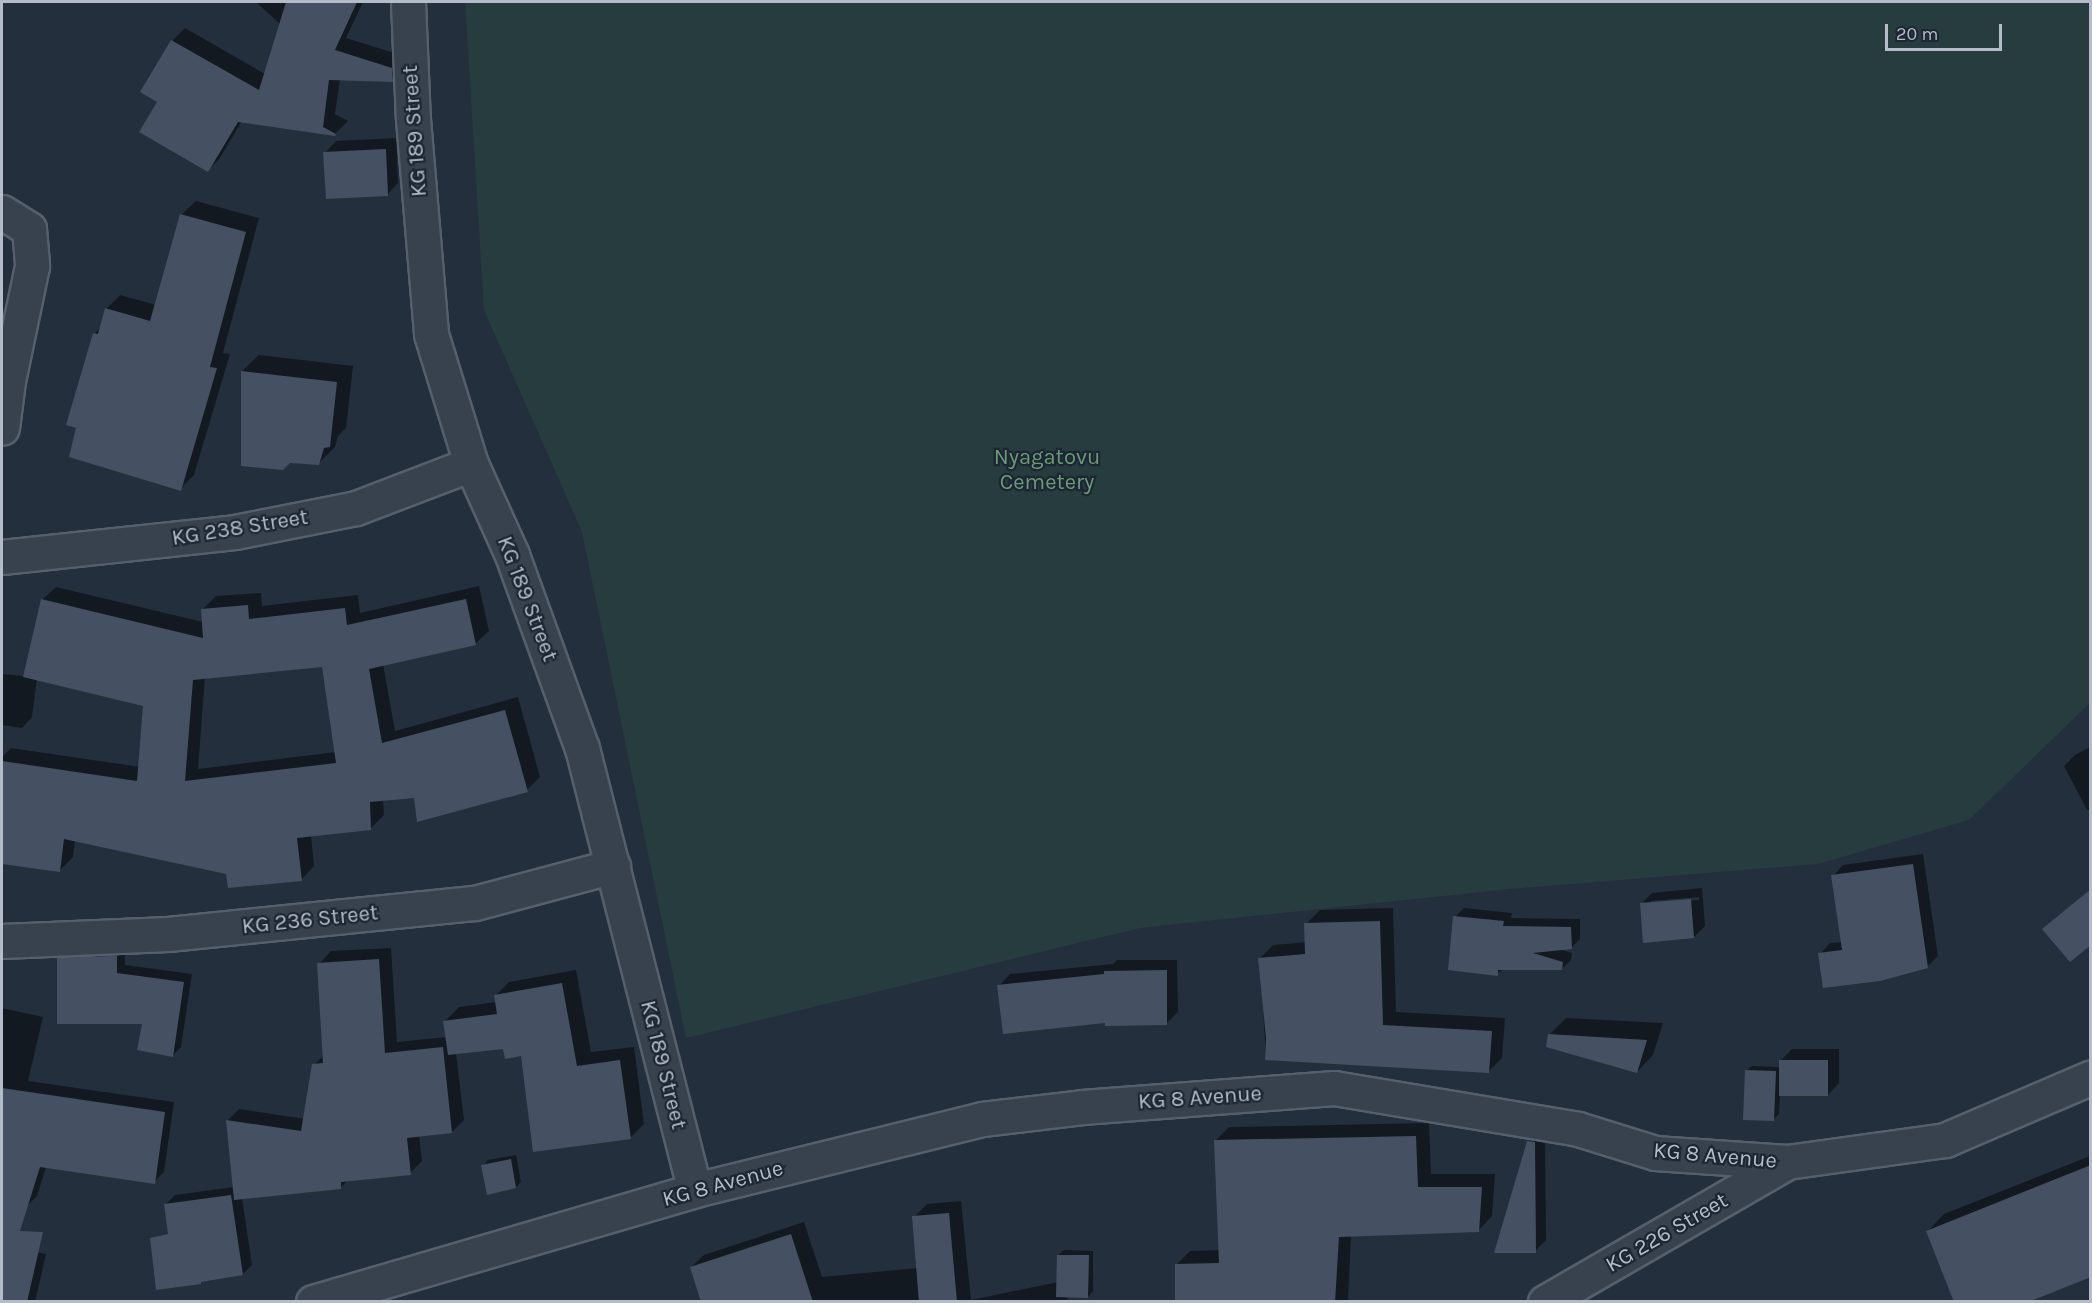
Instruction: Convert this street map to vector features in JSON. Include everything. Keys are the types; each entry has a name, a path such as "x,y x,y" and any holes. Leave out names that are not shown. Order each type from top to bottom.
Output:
{"street":[{"name":"KG 189 Street","path":"408,2 413,120 431,334 471,464 512,555 582,748 695,1190"},
{"path":"2,212 29,229 32,266 8,381 2,428"},
{"name":"KG 238 Street","path":"2,557 235,532 356,508 471,464"},
{"name":"KG 236 Street","path":"2,941 168,934 475,903 613,866"},
{"name":"KG 8 Avenue","path":"313,1302 695,1190 982,1119 1082,1107 1334,1088 1578,1129 1655,1153 1787,1162 1945,1140 2091,1078"},
{"name":"KG 226 Street","path":"1545,1302 1583,1292 1787,1162"}],"green space":[{"name":"Nyagatovu Cemetery","path":"465,2 2090,2 2090,703 1969,820 1818,864 1510,889 1140,928 686,1038 582,532 484,310"}],"building":[{"path":"286,2 357,2 335,50 392,68 393,82 329,80 323,127 336,134 335,136 238,122 208,172 139,132 157,102 140,92 171,40 259,90"},
{"path":"386,149 388,196 326,199 323,152"},
{"path":"180,214 246,232 210,367 217,368 181,491 69,457 76,428 66,425 93,333 98,334 105,308 150,321"},
{"path":"241,371 337,382 330,447 324,448 319,465 290,463 283,470 241,466"},
{"path":"41,599 203,638 201,609 248,605 249,619 345,608 347,625 466,599 476,645 369,669 382,743 505,710 528,792 417,822 414,798 370,802 371,830 297,838 302,881 228,888 226,874 64,839 60,872 2,864 2,761 137,781 143,706 23,677","holes":["322,667 336,763 185,781 193,680"]},
{"path":"1913,864 1928,968 1880,981 1823,988 1818,953 1842,950 1831,875"},
{"path":"2091,889 2091,945 2070,962 2042,929"},
{"path":"1691,899 1694,938 1643,943 1640,903"},
{"path":"1453,916 1504,921 1503,926 1571,927 1572,949 1533,953 1563,962 1562,970 1498,970 1498,976 1448,970"},
{"path":"1380,921 1383,1025 1492,1031 1489,1073 1265,1060 1266,1038 1258,958 1305,954 1304,923"},
{"path":"117,956 117,973 184,982 173,1057 137,1050 142,1024 57,1024 57,957"},
{"path":"379,959 385,1053 443,1047 452,1133 407,1138 411,1175 341,1182 341,1189 234,1200 226,1120 301,1131 312,1064 323,1063 317,963"},
{"path":"1167,970 1167,1025 1105,1026 1105,1023 1003,1034 997,985 1104,974 1104,971"},
{"path":"562,983 577,1066 620,1060 631,1139 533,1152 521,1056 505,1059 503,1049 448,1055 443,1021 497,1014 494,995"},
{"path":"1548,1034 1647,1040 1637,1073 1546,1047"},
{"path":"1779,1060 1828,1060 1828,1096 1779,1096"},
{"path":"1745,1070 1776,1071 1774,1121 1743,1120"},
{"path":"2,1088 165,1112 155,1184 40,1167 20,1231 43,1232 27,1302 2,1302"},
{"path":"1416,1136 1418,1187 1482,1187 1479,1232 1339,1237 1335,1302 1175,1302 1175,1264 1219,1263 1214,1140"},
{"path":"1527,1141 1535,1142 1536,1253 1494,1253"},
{"path":"511,1159 516,1188 487,1195 481,1165"},
{"path":"2091,1165 2091,1277 2028,1302 1954,1302 1926,1231"},
{"path":"231,1195 243,1275 156,1290 150,1238 168,1234 164,1204"},
{"path":"949,1213 957,1302 919,1302 912,1216"},
{"path":"791,1234 813,1302 701,1302 690,1267"},
{"path":"1057,1255 1089,1255 1088,1298 1056,1297"}]}
